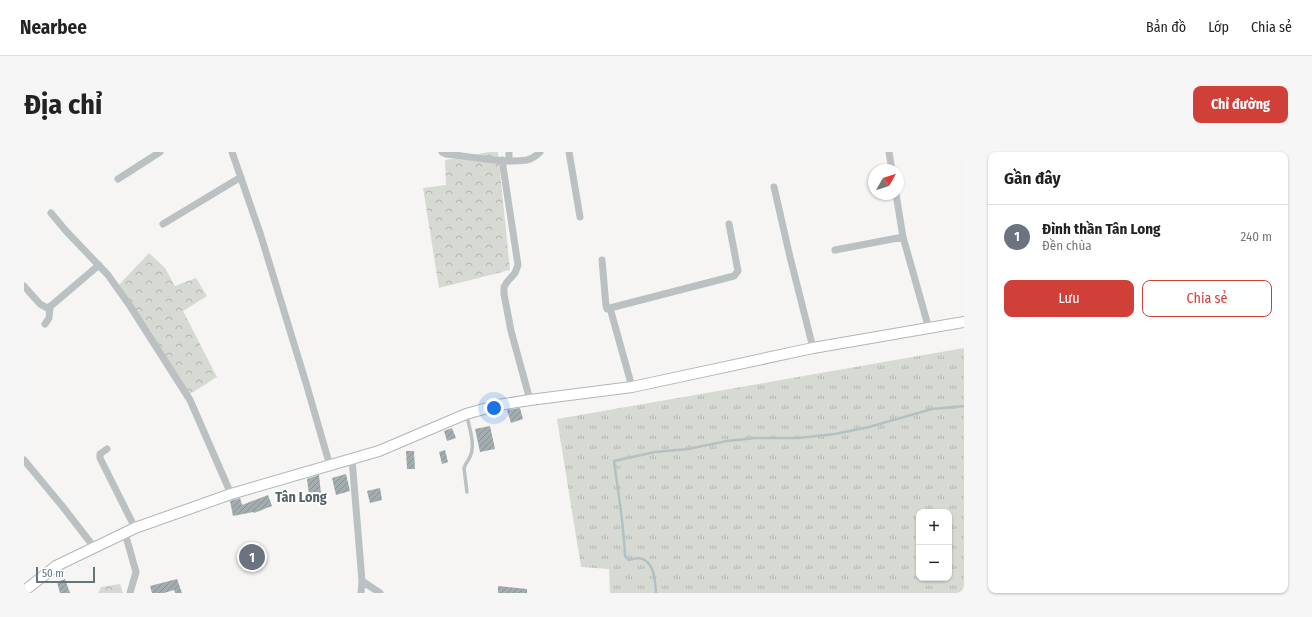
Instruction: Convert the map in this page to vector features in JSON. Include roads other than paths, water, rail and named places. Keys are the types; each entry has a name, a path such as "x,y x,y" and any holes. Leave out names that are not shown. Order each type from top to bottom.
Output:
{"street":[{"path":"118,179 160,152"},
{"path":"233,152 306,383 330,466"},
{"path":"442,152 506,161 527,160 533,158 540,152"},
{"path":"509,152 506,161 518,265 515,273 506,282 504,294 511,331 530,400"},
{"path":"569,152 580,217"},
{"path":"889,152 891,164"},
{"path":"163,224 241,177"},
{"path":"774,187 813,348"},
{"path":"897,200 903,237 929,329"},
{"path":"51,213 108,275 130,306 190,400 231,494"},
{"path":"610,308 734,276 738,271 729,224"},
{"path":"835,250 903,237"},
{"path":"602,260 606,306 607,308 610,308 632,387"},
{"path":"24,286 40,304 47,308 99,265"},
{"path":"45,324 49,318 50,306"},
{"path":"24,591 56,566 130,531 231,494 379,451 466,414 498,405 632,387 813,348 964,322"},
{"path":"108,449 100,454 100,458 130,531 136,572 130,593"},
{"path":"352,459 362,581 361,593"},
{"path":"24,460 94,547"},
{"path":"362,581 380,593"}],"lane":[{"path":"466,414 473,447 464,468 467,492"}],"waterway":[{"path":"656,593 653,572 648,563 639,558 629,560 625,556 614,461 655,452 688,449 727,441 755,438 798,438 835,434 869,427 932,409 964,406"}],"place":[{"name":"Đình thần Tân Long","path":"252,557"}],"district":[{"name":"Tân Long","path":"301,497"}]}
